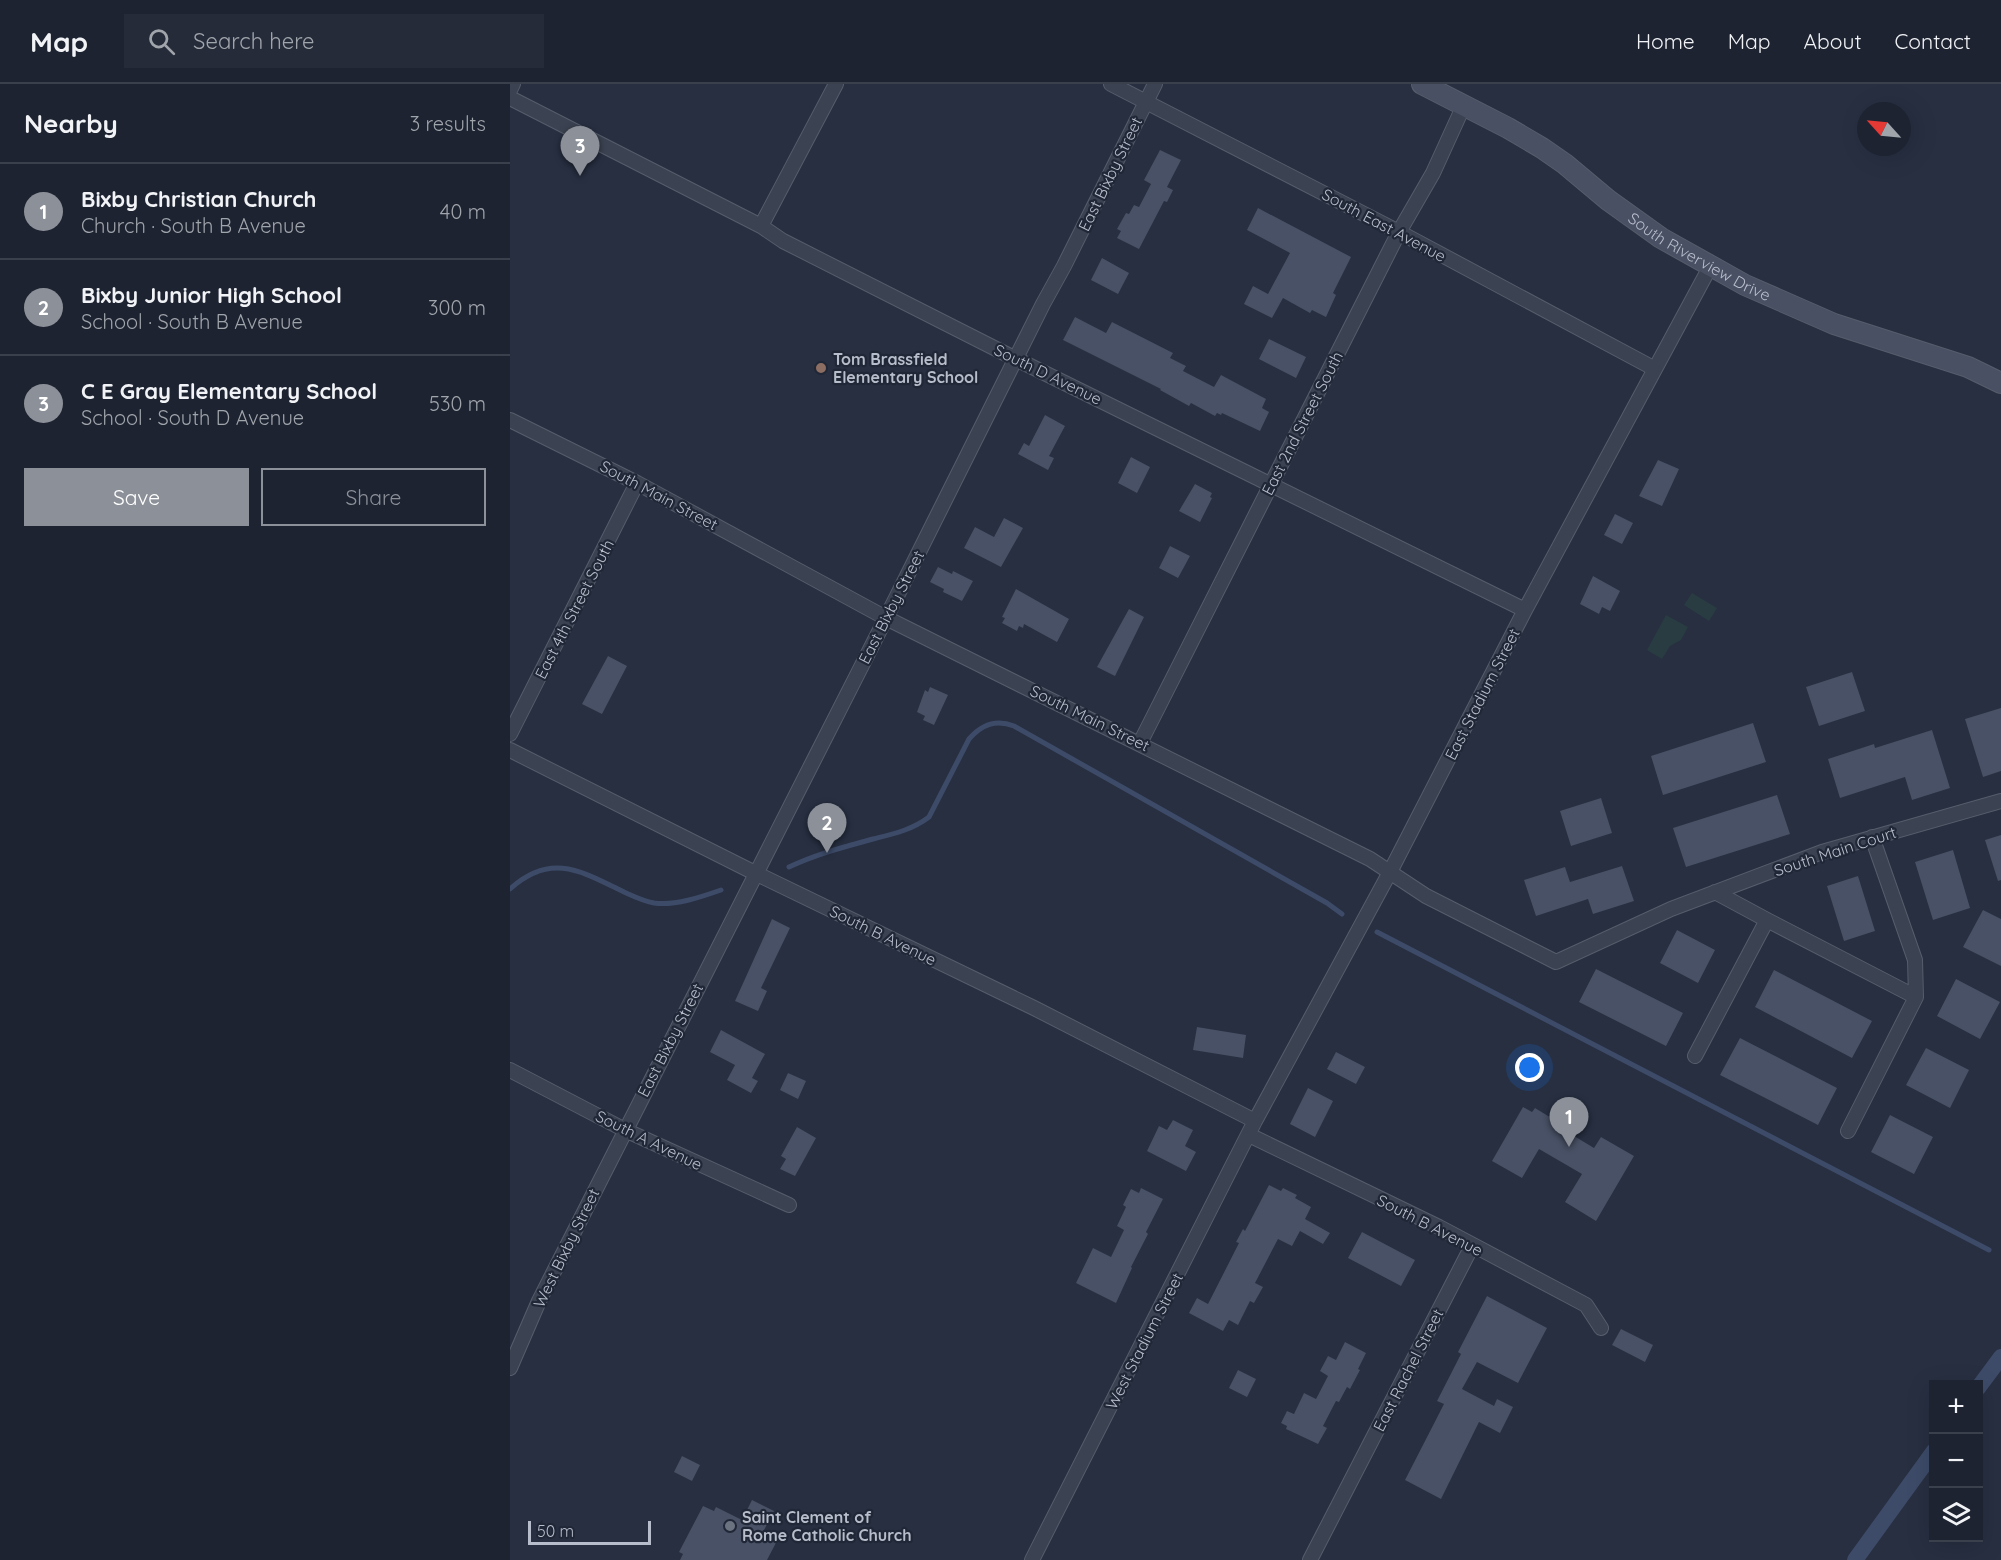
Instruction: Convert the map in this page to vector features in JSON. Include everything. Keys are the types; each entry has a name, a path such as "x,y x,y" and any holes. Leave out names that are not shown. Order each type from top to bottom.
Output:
{"street":[{"path":"510,90 513,84"},
{"path":"761,226 836,84"},
{"name":"South East Avenue","path":"1111,84 1399,232 1655,369"},
{"name":"East Bixby Street","path":"625,1130 1155,84"},
{"name":"South Riverview Drive","path":"1422,84 1542,148 1661,238 1710,267 1808,314 1968,367 2001,383"},
{"name":"South D Avenue","path":"510,98 761,226 783,241 1016,359 1526,610"},
{"name":"East 2nd Street South","path":"1140,743 1399,232 1433,173 1464,105"},
{"name":"East Stadium Street","path":"1255,1121 1390,872 1526,610 1710,267"},
{"name":"South Main Street","path":"510,420 637,483 886,618 1370,859 1426,896 1556,962 1671,909"},
{"name":"East 4th Street South","path":"510,734 637,483"},
{"name":"South B Avenue","path":"510,750 755,873 1034,1008 1255,1121"},
{"name":"South Main Court","path":"1671,909 1822,852 2001,801"},
{"path":"1848,1131 1916,997 1915,960 1872,837"},
{"path":"1715,892 1916,997"},
{"path":"1695,1056 1767,920"},
{"name":"South A Avenue","path":"510,1070 625,1130 789,1205"},
{"name":"West Stadium Street","path":"1032,1560 1255,1121"},
{"name":"West Bixby Street","path":"510,1368 539,1301 625,1130"},
{"name":"South B Avenue","path":"1249,1135 1439,1227 1586,1305 1601,1328"},
{"name":"East Rachel Street","path":"1310,1560 1472,1246"}],"shaded area":[{"path":"1692,593 1717,608 1709,621 1684,605"},
{"path":"1666,615 1688,627 1681,640 1670,646 1662,659 1647,650"}],"building":[{"path":"1160,150 1181,160 1167,187 1173,190 1167,202 1164,201 1139,249 1117,238 1121,231 1117,229 1126,213 1129,214 1134,205 1139,207 1151,184 1144,180"},
{"path":"1258,208 1351,257 1333,293 1336,295 1326,317 1312,310 1310,313 1283,298 1272,318 1244,304 1253,286 1268,294 1290,253 1247,230"},
{"path":"1102,258 1129,273 1118,294 1091,280"},
{"path":"1075,317 1106,333 1112,322 1173,353 1170,358 1186,366 1183,371 1214,387 1221,375 1266,399 1262,408 1269,412 1260,431 1222,413 1221,415 1217,413 1215,416 1191,403 1189,406 1161,389 1063,340"},
{"path":"1269,339 1306,357 1296,378 1259,359"},
{"path":"1045,415 1065,426 1049,456 1054,458 1048,470 1018,454 1024,443 1029,446"},
{"path":"1131,457 1150,467 1137,493 1118,483"},
{"path":"1658,460 1679,469 1662,506 1639,496"},
{"path":"1195,484 1212,493 1210,497 1212,498 1200,522 1179,511"},
{"path":"1615,514 1633,523 1622,544 1604,535"},
{"path":"1004,518 1023,528 1001,567 964,548 975,527 994,537"},
{"path":"1170,546 1190,556 1178,578 1159,568"},
{"path":"938,567 952,574 953,571 973,581 962,601 943,592 944,589 930,582"},
{"path":"1593,576 1620,591 1610,611 1602,607 1599,614 1580,604"},
{"path":"1016,589 1069,619 1057,642 1024,624 1023,628 1019,626 1017,631 1002,623 1005,618 1002,617"},
{"path":"1129,609 1144,617 1115,676 1097,667"},
{"path":"608,656 627,666 602,714 582,704"},
{"path":"1852,672 1865,711 1819,726 1806,687"},
{"path":"930,687 948,695 934,725 923,720 925,716 917,712 925,690 928,692"},
{"path":"2001,708 2001,771 1983,777 1965,719"},
{"path":"1753,723 1766,762 1663,795 1651,756"},
{"path":"1932,730 1950,788 1912,800 1905,777 1840,798 1828,759 1874,744 1875,748"},
{"path":"1777,795 1790,834 1686,867 1673,828"},
{"path":"1601,798 1612,833 1571,846 1560,811"},
{"path":"2001,835 2001,880 1998,881 1985,840"},
{"path":"1953,850 1970,908 1933,920 1915,862"},
{"path":"1622,866 1634,901 1593,914 1588,899 1536,916 1524,880 1565,867 1570,882"},
{"path":"1858,876 1875,931 1844,941 1827,886"},
{"path":"1983,910 2001,919 2001,966 1963,947"},
{"path":"772,919 790,928 761,988 767,991 758,1011 735,1001"},
{"path":"1677,930 1715,950 1698,983 1660,963"},
{"path":"1596,969 1683,1013 1666,1046 1579,1002"},
{"path":"1774,970 1872,1021 1852,1058 1755,1007"},
{"path":"1956,979 2000,1002 1980,1039 1937,1016"},
{"path":"1197,1027 1246,1035 1243,1058 1193,1050"},
{"path":"721,1030 765,1054 752,1078 758,1081 751,1093 727,1080 735,1065 710,1052"},
{"path":"1740,1038 1837,1088 1818,1125 1720,1075"},
{"path":"1926,1048 1969,1070 1950,1108 1906,1085"},
{"path":"1336,1052 1365,1067 1356,1084 1327,1069"},
{"path":"788,1073 806,1081 798,1099 780,1090"},
{"path":"1308,1088 1333,1101 1315,1137 1290,1124"},
{"path":"1523,1107 1532,1112 1535,1108 1553,1119 1551,1122 1594,1148 1601,1137 1634,1156 1596,1221 1565,1202 1582,1174 1539,1149 1522,1178 1492,1161"},
{"path":"1890,1115 1933,1137 1914,1174 1871,1152"},
{"path":"1173,1120 1193,1130 1185,1146 1196,1152 1186,1171 1147,1151 1159,1126 1167,1130"},
{"path":"797,1127 816,1138 795,1176 780,1169 786,1159 781,1156"},
{"path":"1269,1185 1281,1191 1283,1188 1297,1195 1295,1198 1311,1207 1305,1219 1330,1233 1323,1244 1300,1231 1292,1246 1278,1239 1255,1283 1263,1287 1254,1303 1250,1301 1238,1325 1229,1320 1223,1331 1189,1313 1197,1298 1208,1304 1239,1243 1236,1242 1243,1229 1245,1231"},
{"path":"1141,1188 1163,1199 1146,1232 1148,1234 1116,1303 1076,1283 1093,1248 1111,1257 1124,1230 1117,1226 1126,1207 1123,1205 1131,1189 1139,1193"},
{"path":"1362,1232 1415,1260 1401,1286 1348,1258"},
{"path":"1487,1296 1547,1328 1518,1383 1477,1362 1462,1389 1494,1406 1497,1399 1513,1407 1500,1433 1479,1422 1441,1499 1405,1480 1444,1404 1437,1401 1461,1354 1458,1352"},
{"path":"1621,1329 1653,1345 1645,1362 1612,1345"},
{"path":"1345,1342 1366,1353 1350,1389 1347,1387 1339,1402 1336,1401 1323,1426 1327,1428 1318,1444 1286,1429 1287,1426 1281,1423 1287,1411 1294,1414 1304,1393 1316,1399 1328,1376 1320,1371 1328,1356 1336,1360"},
{"path":"1238,1370 1256,1379 1247,1397 1229,1388"},
{"path":"682,1456 700,1465 692,1481 674,1472"},
{"name":"Saint Clement of Rome Catholic Church","path":"752,1500 774,1511 763,1532 778,1539 767,1560 680,1560 683,1554 679,1552 703,1506 714,1511 716,1507 742,1520"}],"waterway":[{"path":"789,867 830,851 902,831 929,817 969,739 984,726 1001,723 1014,726 1327,903 1342,914"},
{"path":"510,889 539,871 553,868 580,872 635,897 654,903 679,902 721,890"},
{"path":"1377,932 1989,1250"},
{"path":"1983,1381 2001,1357"},
{"path":"1855,1560 1929,1458"}],"place":[{"name":"C E Gray Elementary School","path":"580,176"},
{"name":"Tom Brassfield Elementary School","path":"821,368"},
{"name":"Bixby Junior High School","path":"827,853"},
{"name":"Bixby Christian Church","path":"1569,1147"},
{"name":"Saint Clement of Rome Catholic Church","path":"730,1526"}]}
